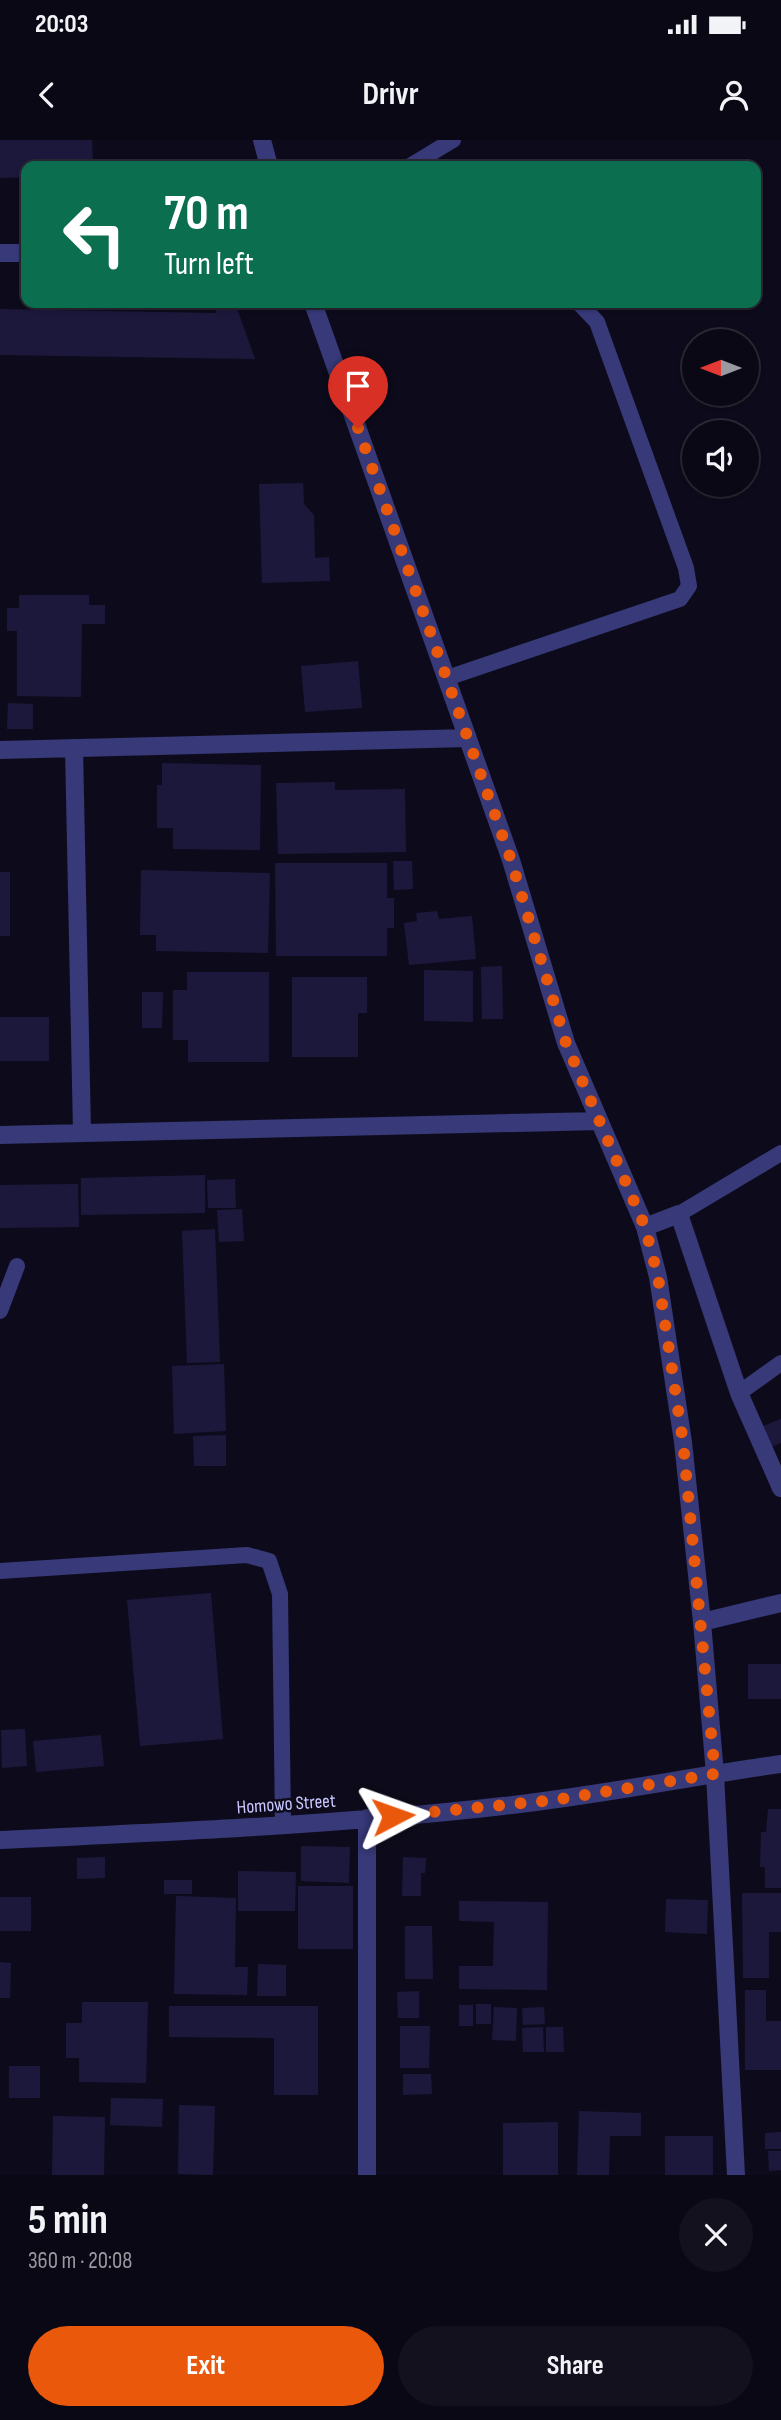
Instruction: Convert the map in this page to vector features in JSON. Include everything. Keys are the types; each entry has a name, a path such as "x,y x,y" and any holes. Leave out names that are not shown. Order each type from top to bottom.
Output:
{"street":[{"path":"262,140 268,161"},
{"path":"0,253 21,253"},
{"path":"315,308 511,860 566,1043 645,1227 658,1277 670,1342 683,1442 702,1622 715,1774 736,2175"},
{"path":"0,750 468,738"},
{"path":"74,748 82,1132"},
{"path":"0,1135 600,1121"},
{"path":"645,1227 679,1214 739,1393 781,1488"},
{"path":"702,1622 781,1603"},
{"name":"Homowo Street","path":"0,1840 181,1831 446,1812 554,1800 781,1764"},
{"path":"367,1818 367,2175"}],"lane":[{"path":"432,161 453,140"},
{"path":"447,678 680,599 689,586 687,568 597,323 584,308"},
{"path":"679,1214 781,1153"},
{"path":"0,1311 17,1266"},
{"path":"739,1393 781,1363"},
{"path":"0,1572 247,1555 269,1561 280,1594 283,1824"}],"building":[{"path":"0,140 92,140 93,161 21,161 21,177 0,178"},
{"path":"216,308 237,308 255,359 0,355 0,309 216,313"},
{"path":"303,483 304,504 314,515 315,558 329,557 330,581 262,583 259,484"},
{"path":"19,595 89,595 89,605 105,605 105,624 82,624 81,697 17,696 17,631 7,631 7,608 19,608"},
{"path":"358,661 362,708 305,712 301,666"},
{"path":"8,703 33,704 33,729 7,729"},
{"path":"162,763 261,765 260,850 173,849 173,828 157,828 157,785 162,785"},
{"path":"335,782 335,790 405,789 406,852 278,854 276,783"},
{"path":"393,861 412,861 413,889 394,890"},
{"path":"275,863 387,863 387,898 394,898 394,928 387,928 387,956 276,956"},
{"path":"141,870 270,873 268,953 156,951 156,935 140,935"},
{"path":"0,872 10,872 10,936 0,936"},
{"path":"437,911 439,919 472,916 476,959 409,965 404,923 417,921 416,913"},
{"path":"502,966 503,1019 482,1019 481,967"},
{"path":"424,970 473,971 473,1022 424,1021"},
{"path":"187,972 269,972 269,1062 188,1062 188,1040 173,1040 173,990 187,990"},
{"path":"292,977 367,977 367,1013 358,1013 358,1057 292,1057"},
{"path":"142,992 163,992 162,1028 142,1028"},
{"path":"0,1017 49,1017 49,1061 0,1061"},
{"path":"205,1175 205,1213 81,1215 81,1178"},
{"path":"235,1179 236,1208 208,1208 207,1180"},
{"path":"78,1184 79,1227 0,1228 0,1185"},
{"path":"242,1209 244,1241 219,1242 217,1210"},
{"path":"215,1229 220,1362 187,1363 182,1231"},
{"path":"224,1364 226,1431 174,1434 172,1366"},
{"path":"781,1419 781,1443 771,1447 763,1426"},
{"path":"226,1435 226,1466 194,1466 193,1436"},
{"path":"211,1593 223,1739 140,1746 127,1600"},
{"path":"748,1664 781,1664 781,1699 748,1699"},
{"path":"25,1729 27,1766 2,1768 1,1730"},
{"path":"101,1735 104,1766 36,1772 33,1741"},
{"path":"768,1809 781,1809 781,1888 765,1888 765,1867 760,1867 761,1832 766,1832"},
{"path":"301,1846 350,1847 349,1883 301,1881"},
{"path":"105,1857 105,1878 77,1879 77,1858"},
{"path":"403,1857 426,1858 425,1873 421,1873 421,1896 402,1896"},
{"path":"238,1871 296,1872 295,1911 238,1911"},
{"path":"164,1880 192,1880 192,1894 164,1894"},
{"path":"298,1886 353,1886 353,1949 298,1949"},
{"path":"742,1893 781,1893 781,1932 769,1932 769,1978 743,1978"},
{"path":"176,1896 236,1898 235,1967 248,1967 247,1995 174,1994"},
{"path":"0,1897 31,1897 31,1931 0,1931"},
{"path":"666,1899 708,1900 707,1934 665,1932"},
{"path":"459,1901 548,1902 547,1990 459,1989 459,1966 493,1966 494,1922 459,1921"},
{"path":"405,1926 432,1926 433,1979 405,1979"},
{"path":"0,1962 11,1963 10,1998 0,1998"},
{"path":"258,1964 286,1965 286,1996 257,1996"},
{"path":"745,1990 766,1990 766,2021 781,2021 781,2070 745,2070"},
{"path":"419,1991 419,2018 398,2018 397,1992"},
{"path":"82,2002 148,2002 146,2083 79,2082 79,2058 66,2058 66,2023 82,2023"},
{"path":"476,2004 491,2004 491,2024 476,2024"},
{"path":"459,2005 473,2005 473,2026 459,2026"},
{"path":"169,2006 318,2006 318,2095 274,2095 274,2038 169,2037"},
{"path":"494,2007 517,2008 516,2041 492,2040"},
{"path":"544,2007 545,2024 523,2025 522,2008"},
{"path":"400,2026 430,2026 429,2068 400,2068"},
{"path":"543,2027 544,2052 523,2052 522,2028"},
{"path":"546,2027 563,2027 564,2052 546,2052"},
{"path":"9,2066 40,2066 40,2098 9,2098"},
{"path":"403,2074 431,2074 432,2094 403,2095"},
{"path":"111,2098 163,2099 162,2127 110,2125"},
{"path":"179,2105 215,2106 213,2175 178,2174"},
{"path":"579,2111 641,2113 641,2136 610,2136 609,2175 577,2175"},
{"path":"53,2116 105,2117 104,2175 52,2175"},
{"path":"558,2122 558,2175 503,2175 503,2123"},
{"path":"781,2132 781,2149 765,2149 765,2133"},
{"path":"665,2136 713,2136 713,2175 665,2175"},
{"path":"768,2151 781,2151 781,2170 769,2171"}],"route":[{"path":"358,428 511,860 566,1043 645,1227 670,1342 683,1442 715,1774 554,1800 393,1816"}]}
